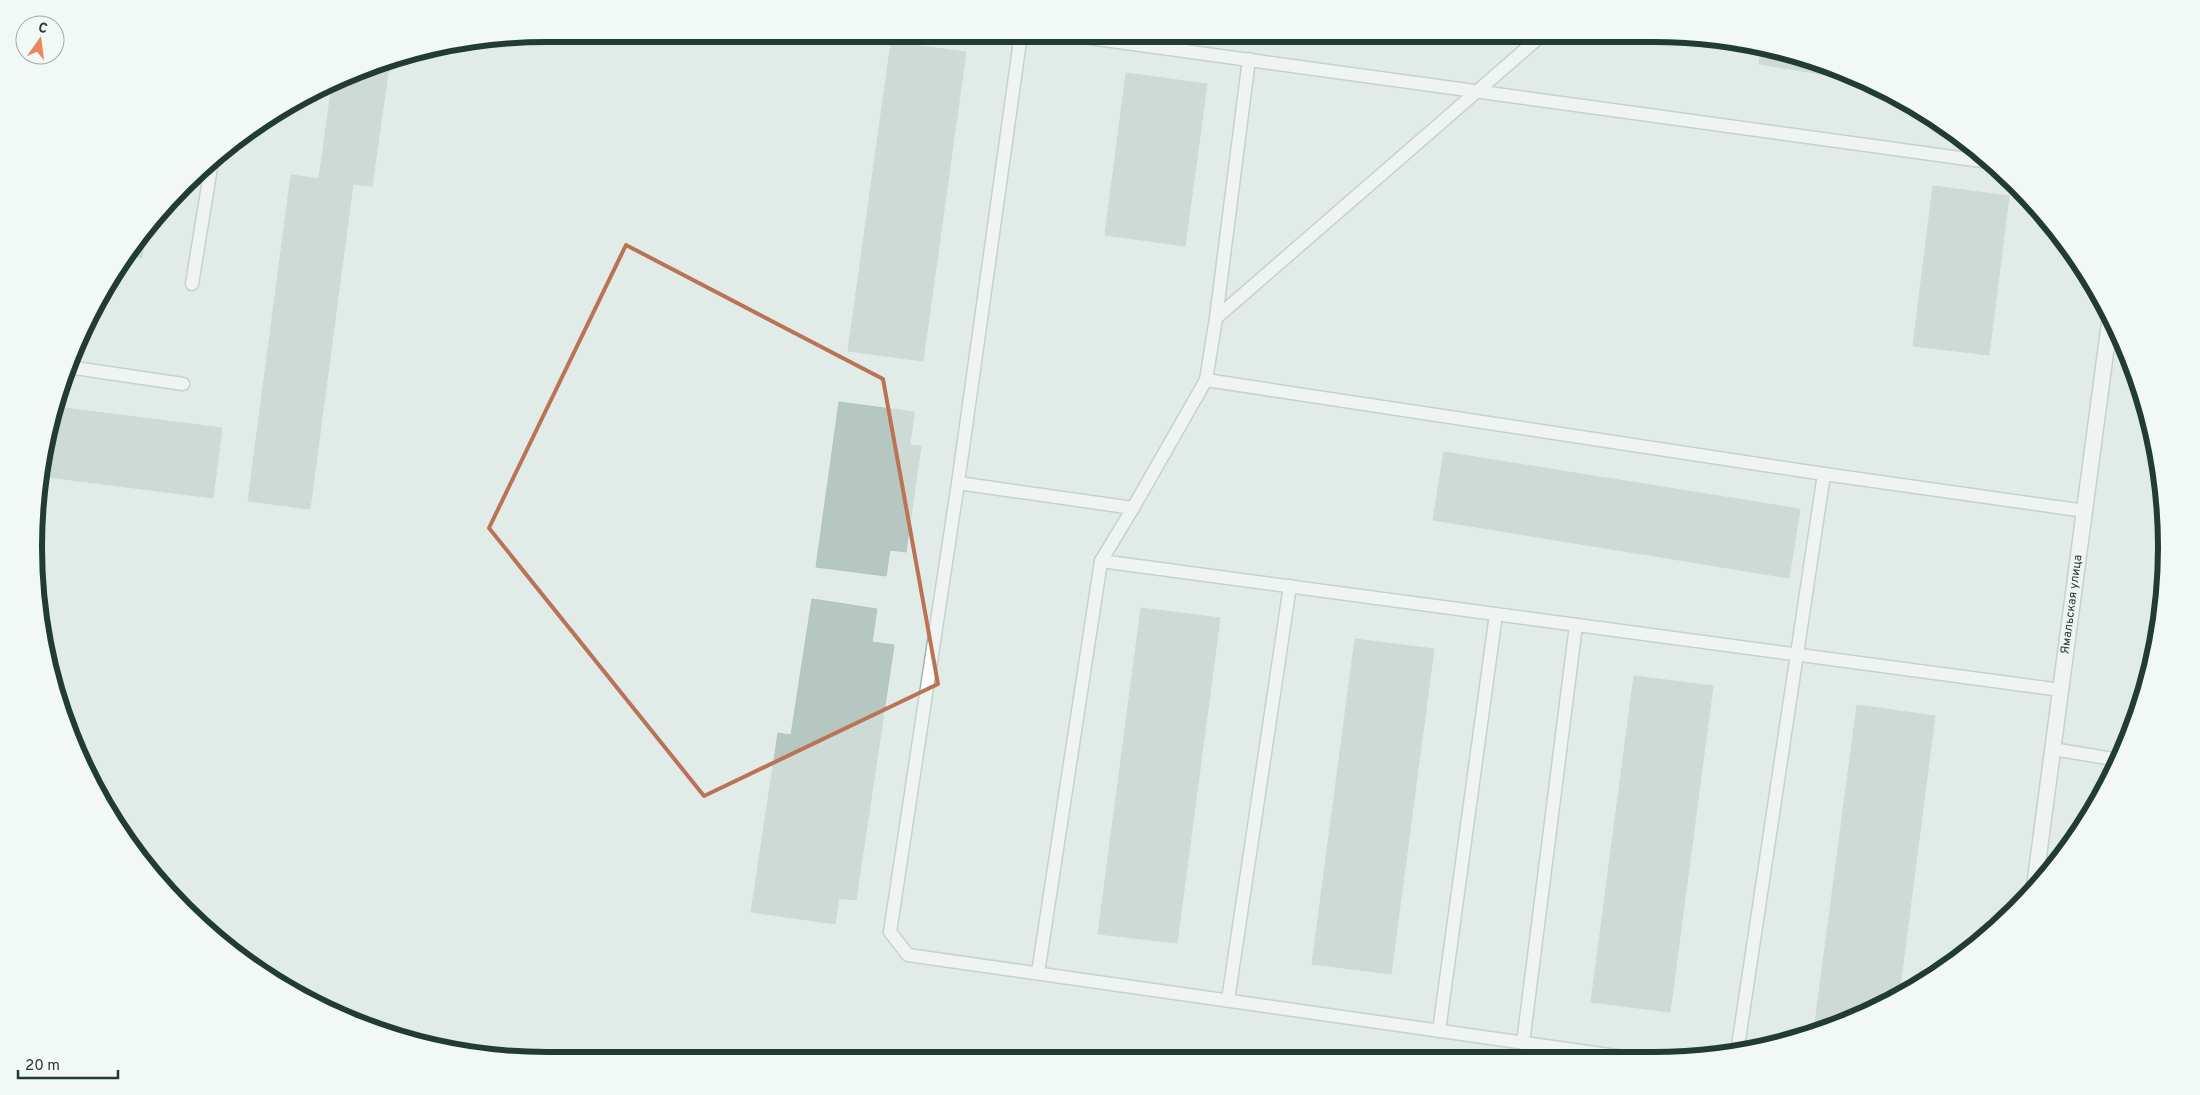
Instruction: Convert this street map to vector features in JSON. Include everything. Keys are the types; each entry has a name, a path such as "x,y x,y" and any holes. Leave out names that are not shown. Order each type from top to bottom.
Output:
{"street":[{"name":"Ямальская улица","path":"2036,875 2108,331"}],"lane":[{"path":"1020,42 958,483 890,932 908,955 1587,1052"},
{"path":"1121,42 1976,160"},
{"path":"1216,318 1534,42"},
{"path":"1038,973 1100,561 1133,508 1206,380 1216,318 1249,59"},
{"path":"192,284 210,172"},
{"path":"76,368 183,384"},
{"path":"1206,380 1824,474 2084,511"},
{"path":"1738,1045 1824,474"},
{"path":"958,483 1133,508"},
{"path":"1100,561 2061,690"},
{"path":"1228,1000 1290,586"},
{"path":"1439,1031 1496,614"},
{"path":"1523,1043 1576,625"},
{"path":"2053,749 2111,759"}],"highlighted area":[{"path":"626,245 883,379 938,684 704,796 489,528"}],"building":[{"path":"891,42 966,52 923,361 848,351"},
{"path":"1761,54 1815,69 1834,76 1759,64"},
{"path":"389,68 372,186 353,184 310,509 248,501 291,175 319,179 331,92"},
{"path":"1126,73 1207,84 1185,246 1105,235"},
{"path":"1933,186 2009,196 1989,355 1913,346"},
{"path":"144,245 142,258 135,257"},
{"path":"839,402 914,412 910,445 921,446 906,552 890,550 886,576 816,567"},
{"path":"63,408 222,428 213,498 48,477 52,449"},
{"path":"1444,452 1800,509 1789,578 1433,520"},
{"path":"812,599 877,609 872,642 894,645 856,900 839,898 835,924 751,912 778,733 791,735"},
{"path":"1141,608 1220,618 1177,943 1098,934"},
{"path":"1355,639 1434,649 1391,974 1312,964"},
{"path":"1634,676 1713,686 1670,1012 1591,1002"},
{"path":"1857,705 1935,716 1900,988 1846,1014 1815,1026"}]}
